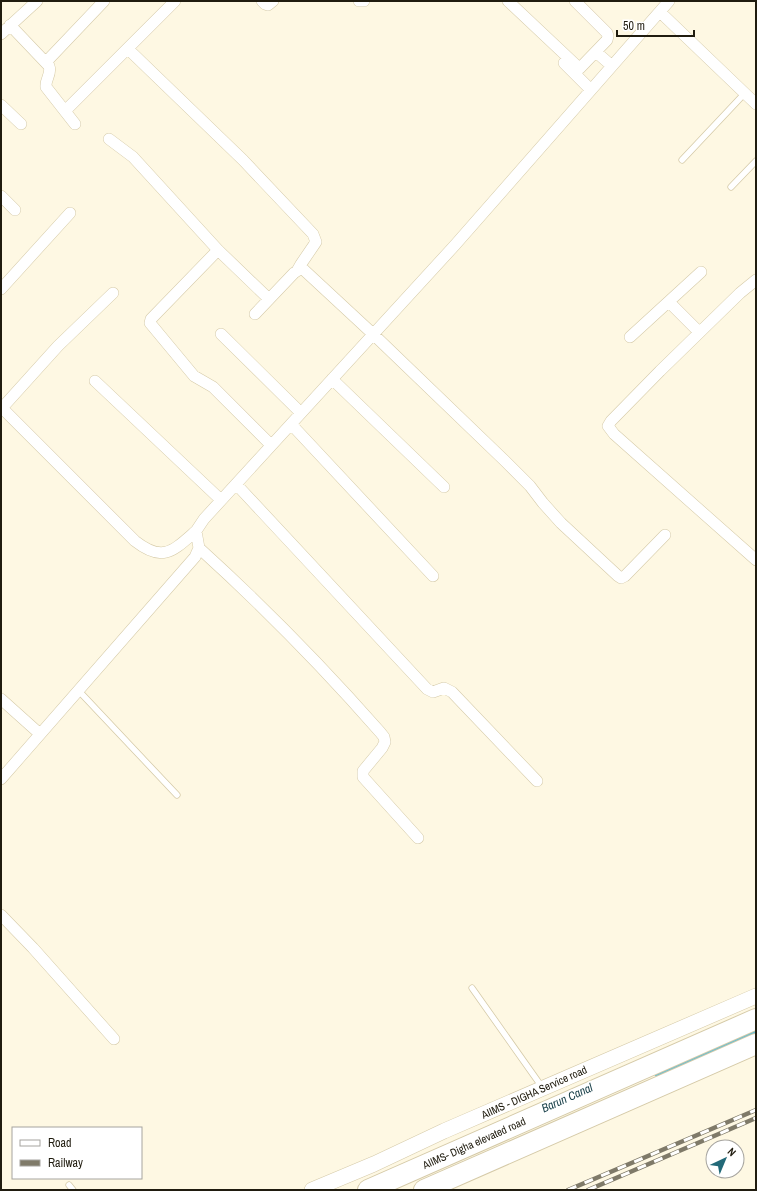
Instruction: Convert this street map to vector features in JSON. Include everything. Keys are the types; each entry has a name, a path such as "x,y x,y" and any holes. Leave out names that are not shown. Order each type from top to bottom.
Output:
{"highway":[{"name":"AIIMS- Digha elevated road","path":"368,1190 756,1019"},
{"name":"AIIMS- Digha elevated road","path":"424,1190 756,1044"}],"main road":[{"name":"AIIMS - DIGHA Service road","path":"312,1190 374,1164 444,1131 756,996"}],"street":[{"path":"1,34 37,1"},
{"path":"46,62 104,1"},
{"path":"65,112 176,1"},
{"path":"262,1 268,5 273,1"},
{"path":"359,1 364,1"},
{"path":"501,1 591,90"},
{"path":"508,1 580,68 608,40 608,36 607,33 575,1"},
{"path":"113,292 58,346 1,407 135,541 144,548 153,552 166,553 180,545 196,531 201,522 455,245 670,1"},
{"path":"660,12 756,104"},
{"path":"10,25 49,66 50,72 46,82 46,87 75,124"},
{"path":"128,49 243,160 313,234 316,242 300,264 297,271 255,314"},
{"path":"596,52 612,66"},
{"path":"1,105 21,124"},
{"path":"109,139 133,156 218,250 269,299"},
{"path":"1,196 15,210"},
{"path":"1,289 70,213"},
{"path":"218,250 152,319 150,323 194,376 213,387 272,445"},
{"path":"297,271 302,270 307,273 373,334 505,461 530,486 556,518 618,576 621,578 625,576 665,535"},
{"path":"630,338 701,272"},
{"path":"756,280 740,293 649,381 608,426 614,434 756,560"},
{"path":"668,302 700,332"},
{"path":"221,334 301,413"},
{"path":"332,379 444,487"},
{"path":"95,381 221,500"},
{"path":"291,424 433,576"},
{"path":"236,484 427,689 433,692 444,688 449,689 537,781"},
{"path":"1,779 195,558 199,548 196,531"},
{"path":"199,548 277,621 384,737 385,742 382,748 363,771 363,777 418,838"},
{"path":"1,699 40,734"},
{"path":"1,915 114,1039"}],"lane":[{"path":"682,160 745,93"},
{"path":"731,187 756,161"},
{"path":"78,690 177,795"},
{"path":"472,988 543,1088"}],"waterway":[{"name":"Barun Canal","path":"659,1072 756,1030"}],"railway":[{"path":"568,1190 756,1110"},
{"path":"588,1190 756,1118"}]}
